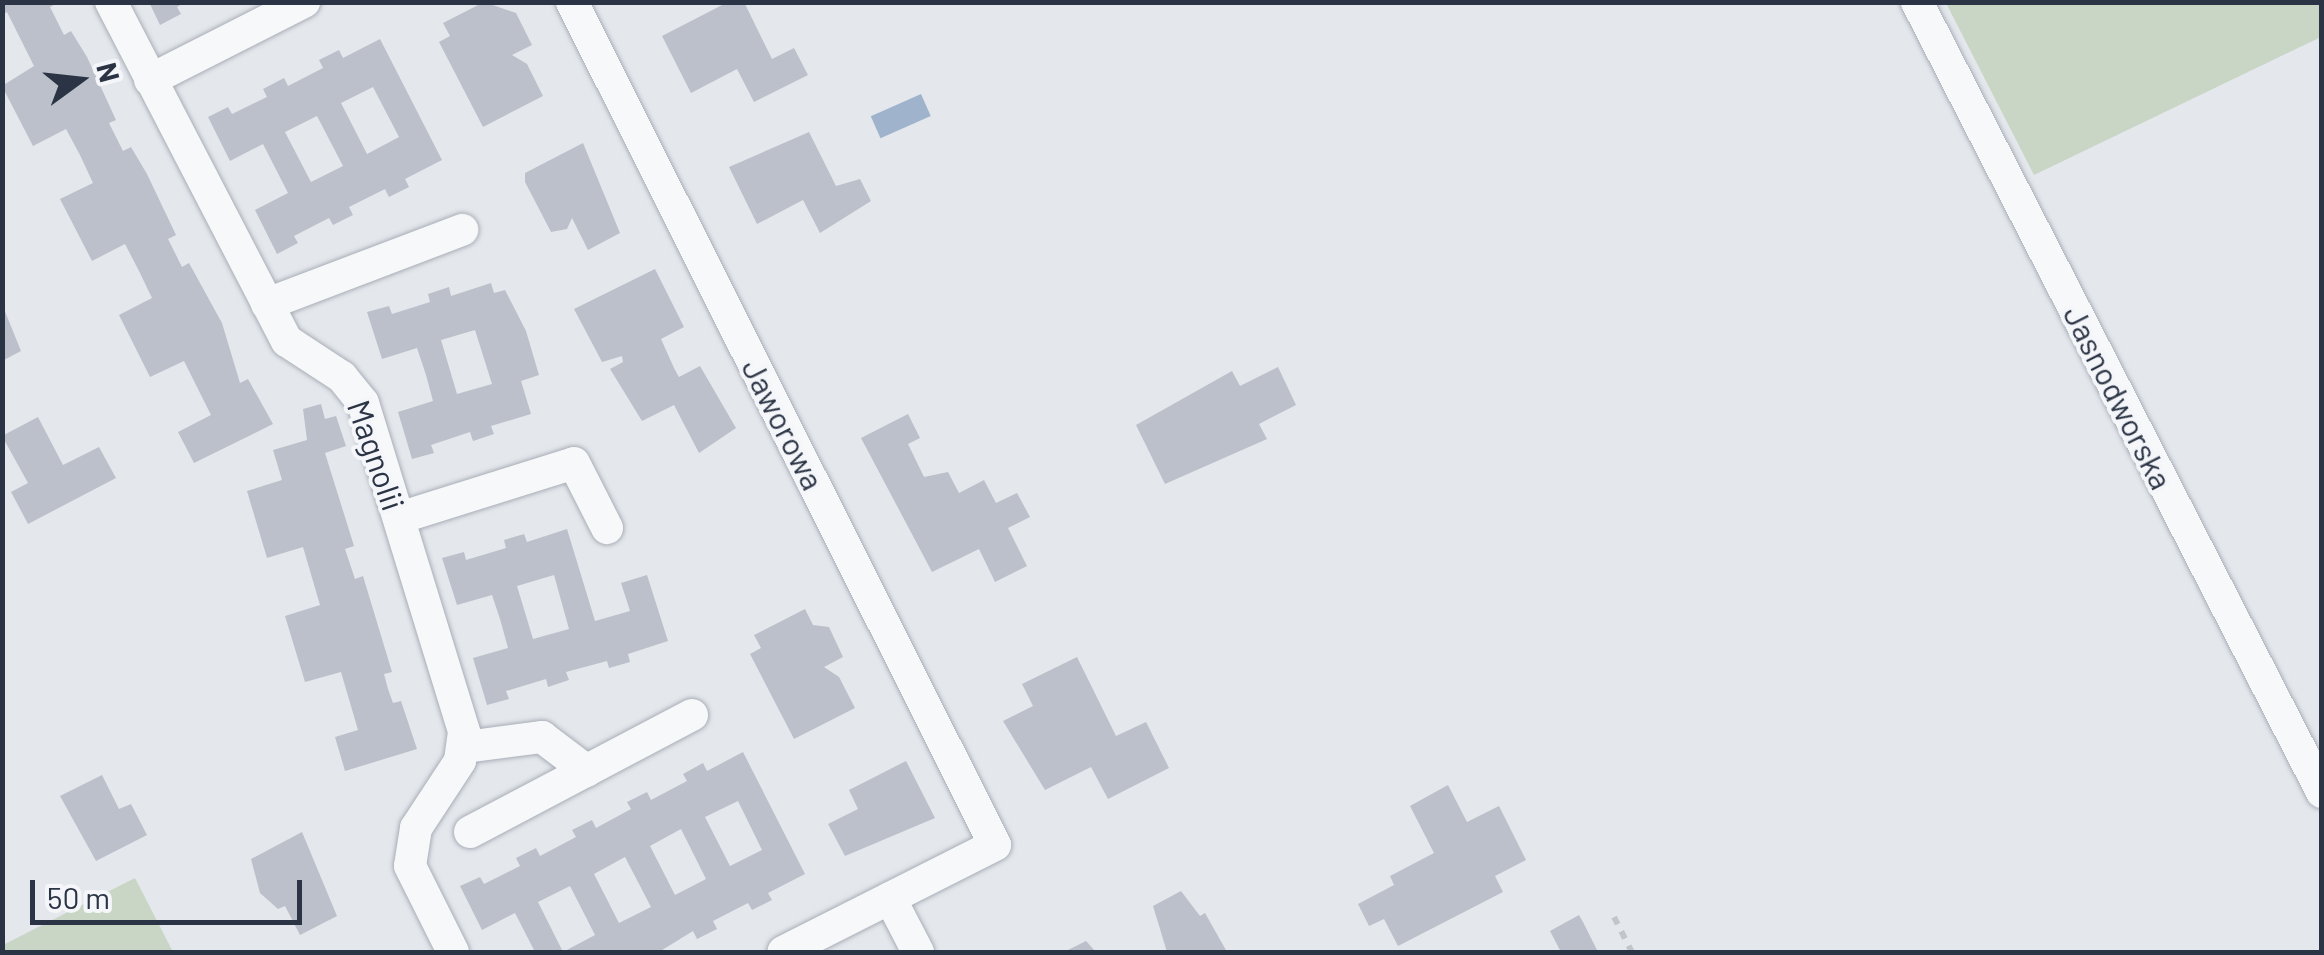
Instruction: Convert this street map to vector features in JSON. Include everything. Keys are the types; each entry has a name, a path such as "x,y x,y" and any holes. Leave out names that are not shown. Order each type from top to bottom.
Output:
{"street":[{"name":"Magnolii","path":"111,2 266,304 296,352 342,377 363,403 465,747"},
{"path":"150,80 304,2"},
{"name":"Jaworowa","path":"572,2 995,844 890,898"},
{"name":"Jasnodworska","path":"1917,2 2322,792"},
{"path":"266,304 462,230"},
{"path":"399,518 574,463 607,528"},
{"path":"470,832 692,715"},
{"path":"453,952 410,866 416,828 465,747 542,736 587,771"},
{"path":"783,952 890,898 918,952"}],"path":[{"path":"1614,917 1632,952"}],"green space":[{"path":"1946,3 2321,3 2321,37 2034,175"},
{"path":"135,878 173,952 3,952 3,945"}],"water":[{"path":"921,94 931,116 881,138 871,116"}],"building":[{"path":"2,2 59,2 50,7 64,35 71,31 87,57 116,120 109,123 123,151 131,147 147,174 176,235 168,239 182,267 189,263 222,323 240,383 248,379 273,424 194,463 178,432 211,415 184,361 150,377 119,315 152,298 139,271 125,244 92,261 60,199 93,183 80,155 66,129 33,146 2,86 34,66 7,12 2,15"},
{"path":"149,2 185,2 177,7 181,14 160,25"},
{"path":"484,2 516,13 532,45 512,55 527,64 543,96 483,127 439,42 450,36 443,23"},
{"path":"728,2 744,2 772,59 794,48 808,75 754,102 737,69 691,93 662,36"},
{"path":"380,39 442,160 405,179 409,187 389,197 385,189 349,207 353,215 333,225 329,218 294,236 298,243 277,254 255,210 288,193 263,144 230,161 208,117 228,107 232,114 267,97 263,89 284,78 288,86 323,68 319,60 339,50 343,58","holes":["373,87 399,137 367,154 341,103","317,116 343,166 311,182 285,132"]},
{"path":"809,132 836,186 860,179 871,201 820,233 803,200 757,224 729,167"},
{"path":"583,143 620,233 588,250 572,218 567,229 551,232 525,182 525,173"},
{"path":"655,269 684,327 661,339 674,368 679,377 700,366 736,428 699,453 674,405 642,421 610,369 623,362 622,356 602,362 574,309"},
{"path":"491,283 494,293 505,290 526,331 539,375 521,381 531,414 491,426 494,434 473,441 470,432 431,445 434,453 412,459 398,412 433,401 426,375 417,348 382,359 367,312 389,306 392,314 430,302 428,294 449,287 451,296","holes":["475,330 492,384 457,394 441,340"]},
{"path":"2,304 21,351 2,361"},
{"path":"1278,367 1296,405 1259,424 1267,439 1165,484 1136,425 1232,371 1240,386"},
{"path":"321,404 325,419 336,416 346,446 325,453 354,546 345,549 355,579 363,576 392,672 384,674 388,689 393,703 401,701 417,749 345,771 335,737 358,730 341,672 305,682 285,616 320,605 303,547 267,558 247,491 282,480 273,450 307,440 303,409"},
{"path":"908,414 920,438 908,444 924,477 948,472 959,493 984,480 996,503 1017,493 1030,517 1008,528 1027,566 995,582 979,549 932,572 861,438"},
{"path":"38,417 63,465 99,447 116,478 28,524 11,492 28,483 2,436"},
{"path":"567,529 595,621 630,611 621,583 647,575 668,641 628,654 630,662 609,668 607,661 566,672 569,680 548,687 546,679 506,691 509,699 487,705 473,658 508,648 500,619 492,595 457,605 442,558 464,552 466,560 506,548 504,540 524,534 527,542","holes":["554,575 569,629 533,639 517,586"]},
{"path":"805,609 813,625 829,627 843,657 824,667 839,677 855,708 794,739 750,654 761,648 754,635"},
{"path":"1077,657 1116,736 1146,722 1169,768 1108,799 1091,767 1045,790 1003,721 1033,706 1022,684"},
{"path":"743,752 805,874 768,893 772,900 752,910 748,903 713,921 717,929 697,939 693,931 659,952 563,952 535,952 515,913 482,930 460,886 480,877 484,884 520,866 516,858 536,848 540,856 576,837 572,830 592,820 596,828 631,809 627,802 647,792 651,800 687,781 683,774 703,763 707,771","holes":["738,801 762,850 730,866 705,817","681,829 706,879 675,895 650,846","625,857 651,907 619,923 594,874","570,886 595,935 563,952 538,902"]},
{"path":"906,761 935,818 845,856 828,824 858,809 849,790"},
{"path":"102,775 119,809 131,804 147,835 96,861 60,796"},
{"path":"1448,785 1467,822 1499,806 1526,860 1495,876 1503,892 1398,946 1384,919 1369,926 1358,904 1394,885 1390,876 1434,853 1410,806"},
{"path":"302,832 337,916 300,935 285,906 278,909 260,893 251,859"},
{"path":"1181,891 1200,916 1205,913 1227,952 1167,952 1153,906"},
{"path":"1579,915 1598,952 1561,952 1550,931"},
{"path":"1086,941 1096,952 1064,952"}]}
